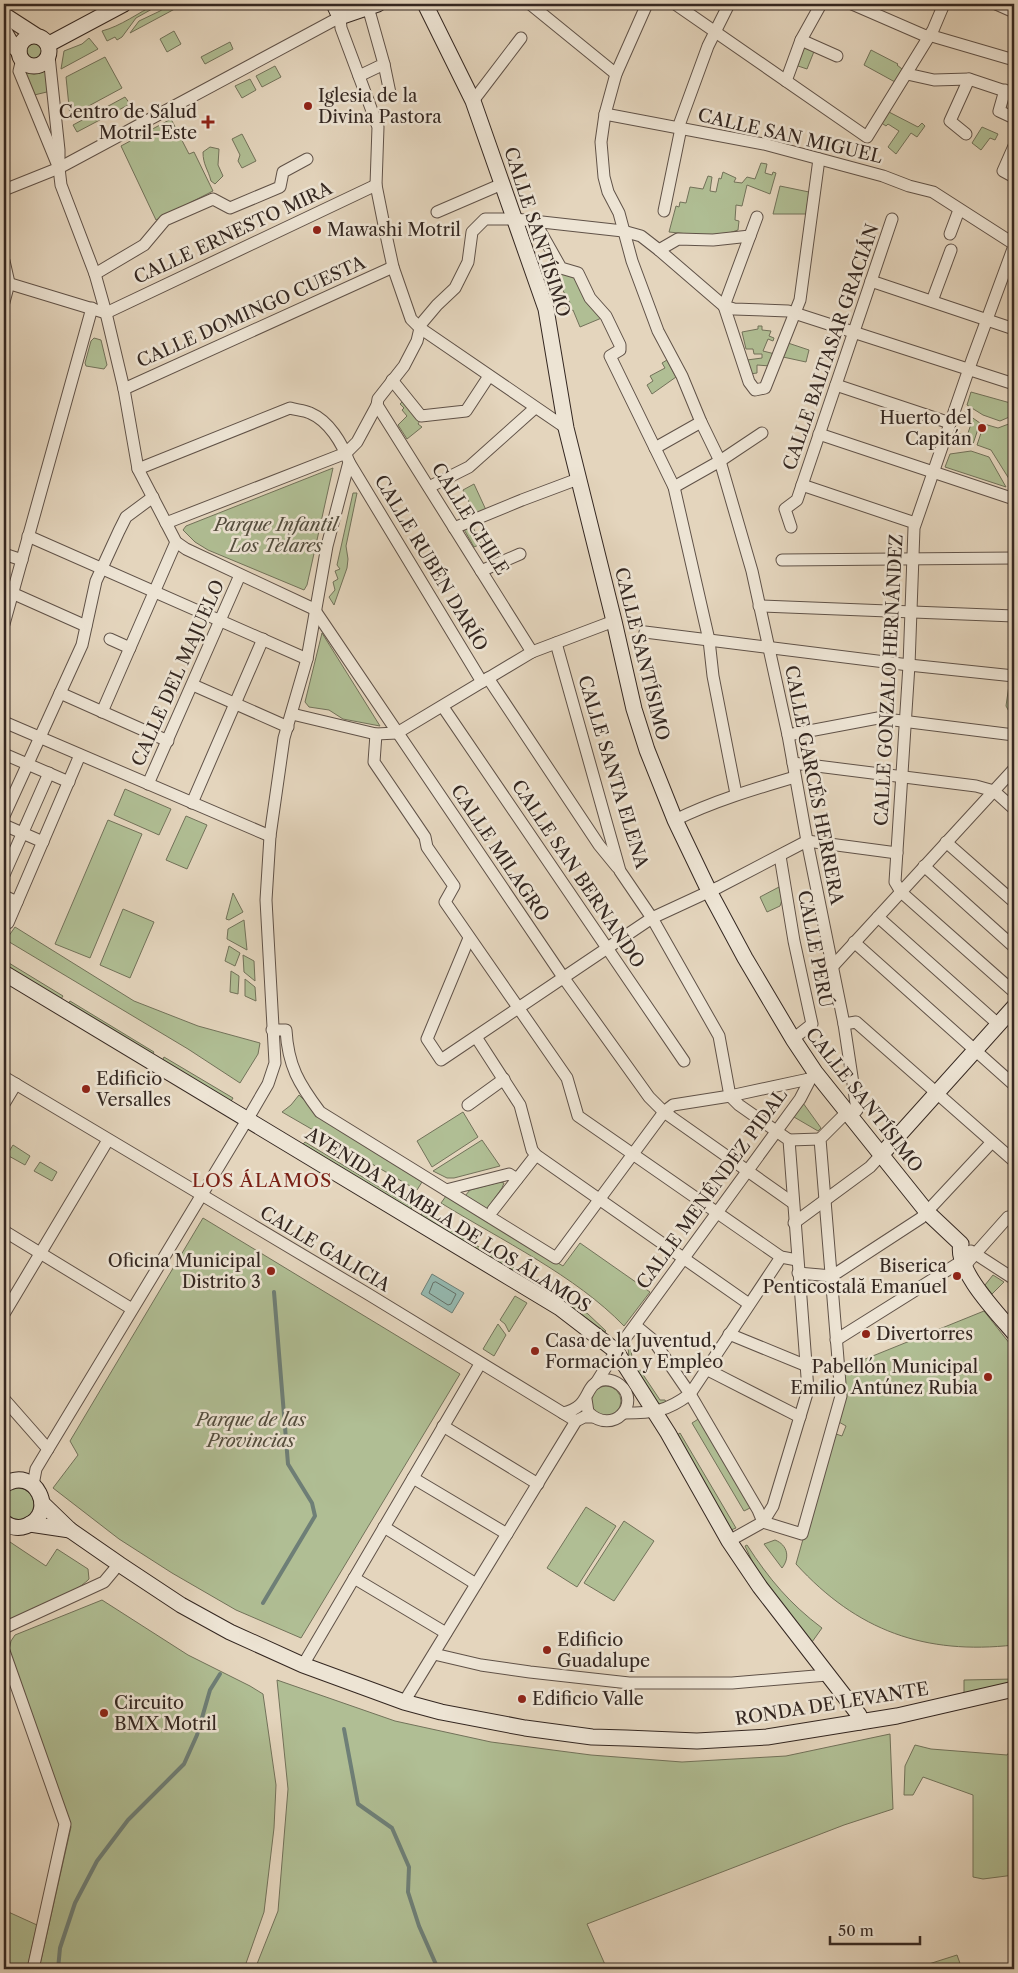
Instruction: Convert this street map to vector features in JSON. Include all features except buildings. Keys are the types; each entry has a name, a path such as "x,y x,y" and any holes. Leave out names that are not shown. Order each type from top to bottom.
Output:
{"main road":[{"path":"4,31 12,45 29,65 38,66 49,50 124,4"},
{"name":"CALLE SANTÍSIMO","path":"425,4 473,101 546,309 566,428 634,709 647,750 675,820 709,891 812,1076 849,1114 928,1212 961,1244"},
{"path":"337,10 373,5"},
{"path":"4,15 35,35 44,38 49,50"},
{"path":"20,55 19,46 25,38 35,35"},
{"name":"AVENIDA RAMBLA DE LOS ÁLAMOS","path":"4,973 560,1308 616,1350 656,1412 729,1541 760,1587 859,1715 860,1722"},
{"path":"881,1155 1014,1007"},
{"path":"961,1244 959,1251 979,1291 1014,1333"},
{"name":"RONDA DE LEVANTE","path":"14,1482 41,1496 42,1503 70,1530 181,1605 230,1632 303,1665 404,1702 441,1712 525,1728 592,1737 697,1741 767,1737 897,1716 1014,1689"},
{"path":"30,1524 39,1515 42,1503"},
{"name":"RONDA DE LEVANTE","path":"4,1522 14,1527 30,1524 70,1530"}],"street":[{"path":"530,4 616,74"},
{"name":"CALLE GARCÉS HERRERA","path":"647,4 616,74 605,114 601,142 604,177 608,192 619,214 632,261 658,331 682,376 720,461 752,571 788,734 807,841 844,1024 857,1110 849,1114"},
{"path":"675,4 867,137 933,30 944,4"},
{"path":"664,211 680,128 708,46 729,4"},
{"path":"786,81 800,40 821,4"},
{"path":"852,4 928,38 932,36 1014,60"},
{"path":"996,4 1014,12"},
{"path":"373,5 390,93"},
{"path":"4,190 59,168 337,10 341,28 378,128 376,185 393,267 411,319 420,328 566,428"},
{"path":"473,101 521,38"},
{"path":"800,40 837,56"},
{"path":"49,50 61,185 95,274 106,313 124,389 138,469 176,542 186,549 314,609"},
{"path":"20,55 20,71 59,168"},
{"path":"359,76 384,64"},
{"path":"907,74 934,80 964,79 1012,92 999,111 1014,118"},
{"path":"964,79 950,121 966,134"},
{"name":"CALLE SAN MIGUEL","path":"605,114 764,144 883,176 909,186 933,192 1014,245"},
{"path":"1014,146 1003,172 1014,177"},
{"path":"95,274 144,245 165,220 213,199 230,208 280,187 283,172 307,159"},
{"path":"757,218 724,306 752,388 761,390 765,388 768,382 800,300 819,159"},
{"path":"438,212 502,184"},
{"name":"CALLE ERNESTO MIRA","path":"106,313 376,185"},
{"path":"950,234 959,210"},
{"path":"14,1482 36,1470 247,1120 272,1074 274,1062 266,900 270,836 281,754 307,659 314,609 348,458 377,405 378,399 404,366 417,341 421,324 455,288 468,262 472,232 478,225 485,219 515,219 623,230 641,236 660,250 724,306 734,309 788,311 1014,384"},
{"name":"CALLE BALTASAR GRACIÁN","path":"791,527 785,509 797,500 892,219"},
{"path":"538,222 539,229 561,268 578,273 590,298 606,316 620,345 620,350 610,356 674,487 709,640 713,676 736,794"},
{"path":"660,250 678,239 713,240 750,236"},
{"name":"CALLE GONZALO HERNÁNDEZ","path":"901,892 895,882 909,665 912,558 915,524 968,369 1014,245"},
{"path":"932,301 951,250"},
{"path":"4,261 6,283 4,302"},
{"name":"CALLE DOMINGO CUESTA","path":"124,389 393,267"},
{"path":"871,282 1014,328"},
{"path":"6,283 106,313"},
{"path":"4,624 6,611 92,308"},
{"path":"392,380 421,416 466,411 489,376"},
{"path":"836,385 950,423"},
{"name":"CALLE CHILE","path":"377,405 532,652"},
{"name":"CALLE RUBÉN DARÍO","path":"138,469 290,408 310,412 323,421 332,431 485,680 620,871"},
{"path":"429,487 469,467 535,408"},
{"path":"655,448 701,422"},
{"path":"674,487 720,461 762,432"},
{"path":"819,434 1014,498"},
{"path":"166,523 348,458"},
{"path":"343,483 353,478 362,482"},
{"path":"454,528 578,479"},
{"name":"CALLE BALTASAR GRACIÁN","path":"802,485 915,524"},
{"path":"4,816 82,645 96,581 102,568 126,517 153,497"},
{"path":"28,536 307,659"},
{"path":"102,712 176,542"},
{"path":"4,554 22,560"},
{"path":"481,571 520,554"},
{"path":"782,560 1014,558"},
{"name":"CALLE DEL MAJUELO","path":"148,784 240,575"},
{"path":"12,593 86,626"},
{"path":"759,606 1014,616"},
{"name":"CALLE MILAGRO","path":"314,609 563,977 649,1097 664,1112 793,1203"},
{"path":"292,714 376,734 397,733 532,652 614,621"},
{"path":"645,632 909,665 1014,676"},
{"path":"110,639 130,648"},
{"path":"192,803 263,639"},
{"name":"CALLE SANTA ELENA","path":"556,643 620,871 652,918 719,1036 730,1096"},
{"path":"193,685 287,730"},
{"path":"60,693 168,742"},
{"path":"295,700 306,712 330,718 339,725"},
{"name":"CALLE SAN BERNANDO","path":"443,707 684,1061"},
{"path":"788,734 878,718 1014,735"},
{"path":"287,730 298,722 312,719"},
{"path":"4,722 270,836"},
{"path":"376,734 374,762 425,837 427,847 454,886 445,902 567,1078 578,1116 781,1257 798,1260"},
{"path":"4,754 69,782"},
{"path":"4,924 8,923 80,755"},
{"path":"793,763 976,786 994,791 1014,809"},
{"path":"833,966 1014,769"},
{"path":"4,875 49,773"},
{"path":"675,820 736,794 795,776"},
{"path":"4,825 43,842"},
{"path":"469,938 427,1039 441,1060 652,918 807,841 897,853"},
{"path":"946,842 1014,902"},
{"name":"CALLE PERÚ","path":"780,856 794,941 812,1024 793,1039"},
{"path":"924,866 1014,947"},
{"path":"901,892 1014,992"},
{"path":"4,896 17,902"},
{"path":"878,916 998,1024"},
{"path":"854,942 1014,1085"},
{"path":"844,1024 856,1022 1014,1161"},
{"path":"272,1030 286,1030 288,1051 300,1085 320,1112 556,1258 664,1112 673,1105 730,1096 812,1076"},
{"path":"476,1036 520,1106 532,1150 536,1154 749,1304"},
{"name":"CALLE MENÉNDEZ PIDAL","path":"596,1383 616,1350 636,1326 800,1099 812,1076"},
{"name":"CALLE GALICIA","path":"4,1077 368,1294 576,1421"},
{"path":"468,1105 504,1079"},
{"path":"4,1104 16,1084"},
{"path":"730,1096 739,1105 789,1140 820,1139 849,1114"},
{"path":"763,1522 802,1534 841,1396 820,1139"},
{"path":"4,1314 108,1140"},
{"path":"729,1541 763,1522 773,1506 808,1390 789,1140"},
{"path":"798,1273 832,1276 921,1218 992,1142"},
{"path":"493,1210 536,1154"},
{"path":"794,1222 870,1167 881,1155"},
{"path":"446,1190 509,1174 517,1179"},
{"path":"836,1340 968,1262 1008,1217 1014,1222"},
{"path":"4,1231 132,1309"},
{"name":"CALLE SANTÍSIMO","path":"961,1244 1014,1279"},
{"path":"624,1413 656,1412 675,1405 690,1394 781,1257"},
{"path":"636,1326 653,1340 690,1394 758,1510 763,1522"},
{"path":"729,1334 806,1366"},
{"path":"303,1665 480,1364"},
{"path":"706,1369 800,1417"},
{"path":"563,1413 580,1406 596,1383 609,1380 622,1386 628,1399 624,1413 619,1418 606,1422 588,1412 586,1399"},
{"path":"4,1399 48,1449"},
{"path":"404,1702 576,1421 593,1416"},
{"path":"444,1426 538,1484"},
{"path":"413,1478 507,1534"},
{"path":"384,1527 476,1584"},
{"path":"4,1628 104,1582 119,1564"},
{"path":"354,1578 446,1633"},
{"path":"4,1652 65,1824 32,1969"},
{"path":"434,1654 481,1665 629,1683 732,1683 827,1674"}],"green space":[{"path":"156,4 161,4 136,18 122,37 117,40 115,37 107,41 102,31 123,23"},
{"path":"170,4 184,4 130,33 139,21"},
{"path":"174,31 181,44 167,52 160,39"},
{"path":"89,38 98,49 61,69 64,51 82,44"},
{"path":"30,41 38,41 43,46 41,57 30,59 25,54 25,46"},
{"path":"230,42 233,49 205,64 201,57"},
{"path":"801,44 815,49 807,69 795,65"},
{"path":"871,50 898,64 902,69 895,82 864,65"},
{"path":"105,57 122,88 70,116 66,77"},
{"path":"47,62 51,91 30,96 23,64 35,68"},
{"path":"275,66 281,77 262,87 256,76"},
{"path":"250,79 256,90 242,98 235,86"},
{"path":"125,97 130,104 77,132 73,125"},
{"path":"887,111 918,127 922,123 925,126 917,137 911,133 896,154 888,147 899,131 888,124 886,126 880,122"},
{"path":"171,119 189,154 194,152 213,191 156,220 121,146"},
{"path":"982,127 998,134 995,140 990,138 981,150 972,143"},
{"path":"242,134 256,161 242,168 238,161 240,155 232,139"},
{"path":"210,147 219,149 218,165 223,176 215,184 211,181 203,156 203,152"},
{"path":"761,163 767,164 765,173 772,175 773,172 776,173 770,194 747,185 742,206 736,205 735,220 739,221 738,230 717,237 669,232 676,206 679,207 680,202 686,203 690,187 703,189 708,176 712,177 710,191 716,192 719,178 721,179 723,172 736,178 734,182 742,183 747,177 755,179"},
{"path":"780,186 809,192 806,214 773,214"},
{"path":"562,272 575,277 604,317 580,327 573,310 568,312 565,305 570,303 561,287 558,273"},
{"path":"758,326 762,326 762,330 771,331 769,336 774,338 773,341 768,339 763,351 775,354 770,366 757,365 757,373 750,374 747,360 762,358 762,354 754,354 753,349 746,349 742,332 758,329"},
{"path":"94,338 101,340 107,365 104,369 86,366 85,363 91,341"},
{"path":"788,343 809,350 806,362 783,357"},
{"path":"667,360 676,377 652,394 647,385 653,381 650,376 665,368 662,363"},
{"path":"971,392 1014,404 1014,415 1000,421 983,415 967,405"},
{"path":"405,399 421,419 418,424 422,427 407,439 398,425 407,416 400,404"},
{"path":"964,412 980,423 973,444 953,446 958,433 967,436 971,424 962,420"},
{"path":"1014,422 1014,471 1011,482 991,450 977,445 984,424 998,428"},
{"path":"971,451 989,457 1006,487 945,467 950,454"},
{"name":"Parque Infantil Los Telares","path":"333,468 307,585 304,590 208,550 195,542 183,530 186,526"},
{"path":"474,484 486,510 475,514 463,490"},
{"path":"353,493 357,493 346,546 347,568 334,605 329,597 335,590 333,582 338,579 335,571 340,569 337,565"},
{"path":"471,523 481,544 474,547 462,526"},
{"path":"322,633 380,726 343,719 329,710 309,707 305,702"},
{"path":"1009,685 1014,686 1014,717 1012,717 1006,706"},
{"path":"125,789 171,809 159,835 114,815"},
{"path":"186,816 207,825 187,869 166,860"},
{"path":"108,820 142,834 90,958 55,944"},
{"path":"779,887 782,900 780,906 767,912 760,897"},
{"path":"233,893 243,912 229,920 226,919"},
{"path":"123,909 154,922 130,978 100,965"},
{"path":"244,920 247,950 227,939 228,929"},
{"path":"15,927 134,1001 198,1026 260,1043 258,1054 240,1083 188,1049 6,940"},
{"path":"229,946 240,953 235,966 225,961"},
{"path":"243,955 254,961 255,981 244,972"},
{"path":"4,960 63,996 61,999 4,964"},
{"path":"231,971 239,976 238,994 230,992"},
{"path":"245,979 255,987 256,1001 245,996"},
{"path":"70,1001 154,1052 152,1055 68,1004"},
{"path":"164,1057 233,1098 230,1103 162,1061"},
{"path":"299,1095 320,1116 422,1182 417,1190 282,1112"},
{"path":"803,1103 821,1128 818,1131 794,1117"},
{"path":"463,1112 478,1137 432,1167 417,1141"},
{"path":"482,1140 500,1166 454,1178 447,1178 433,1171"},
{"path":"305,1142 412,1207 411,1210 303,1144"},
{"path":"13,1145 30,1156 25,1165 7,1155"},
{"path":"40,1162 57,1172 52,1181 34,1171"},
{"path":"500,1182 504,1183 502,1188 487,1209 465,1196 470,1190"},
{"path":"446,1196 563,1266 580,1243 650,1292 624,1326 584,1291 561,1275 441,1203"},
{"path":"422,1213 568,1300 588,1314 606,1331 566,1303 421,1215"},
{"name":"Parque de las Provincias","path":"203,1218 460,1374 301,1638 236,1610 172,1573 119,1539 53,1488 78,1455 70,1441"},
{"path":"993,1275 1004,1282 992,1294 985,1285"},
{"path":"515,1296 527,1303 509,1332 505,1324 500,1320"},
{"path":"984,1311 1014,1349 1014,1645 951,1646 922,1641 894,1633 868,1622 843,1606 819,1587 796,1564 833,1433 842,1436 846,1426 837,1421 843,1368"},
{"path":"498,1324 506,1335 494,1356 483,1349"},
{"path":"628,1347 631,1349 632,1358 660,1400 665,1400 667,1403 661,1405 658,1403 629,1357"},
{"path":"606,1386 612,1387 620,1395 620,1407 612,1415 606,1416 600,1415 592,1407 591,1401 592,1395 600,1387"},
{"path":"700,1418 752,1507 744,1511 692,1423"},
{"path":"680,1433 736,1528 731,1530 677,1435"},
{"path":"18,1488 30,1492 34,1504 30,1516 18,1520 6,1516 2,1504 6,1492"},
{"path":"586,1507 616,1526 577,1587 547,1568"},
{"path":"624,1521 654,1541 614,1601 584,1583"},
{"path":"4,1538 46,1566 57,1549 88,1569 89,1579 72,1592 4,1623"},
{"path":"775,1540 783,1545 787,1556 782,1568 764,1544"},
{"path":"747,1545 781,1590 800,1610 822,1628 812,1642 766,1584 751,1559 745,1546"},
{"path":"102,1600 188,1655 263,1694 276,1785 274,1828 264,1912 244,1969 39,1969 71,1827 9,1650 15,1635"},
{"path":"1014,1679 1014,1682 964,1693 964,1680"},
{"path":"277,1680 395,1721 491,1742 591,1755 682,1762 786,1756 890,1734 893,1809 844,1825 587,1924 607,1969 255,1969 278,1911 288,1789"},
{"path":"915,1745 931,1749 1007,1755 1014,1746 1014,1875 983,1879 973,1877 973,1795 923,1777 913,1795 904,1795 905,1766"},
{"path":"4,1910 37,1925 27,1969 4,1969"},
{"path":"957,1955 962,1969 913,1969"}],"water":[{"path":"432,1274 464,1293 452,1313 421,1294"}],"waterway":[{"path":"263,1603 315,1516 312,1503 288,1464 274,1292"},
{"path":"58,1969 60,1948 75,1903 97,1861 128,1820 184,1764 197,1735 210,1690 220,1674"},
{"path":"344,1729 358,1804 392,1828 409,1867 408,1892 419,1926 438,1969"}],"place":[{"name":"Iglesia de la Divina Pastora","path":"308,106"},
{"name":"Centro de Salud Motril-Este","path":"208,122"},
{"name":"Mawashi Motril","path":"317,230"},
{"name":"Huerto del Capitán","path":"982,428"},
{"name":"Edificio Versalles","path":"86,1089"},
{"name":"Oficina Municipal Distrito 3","path":"271,1271"},
{"name":"Biserica Penticostală Emanuel","path":"957,1276"},
{"name":"Divertorres","path":"866,1334"},
{"name":"Casa de la Juventud, Formación y Empleo","path":"535,1351"},
{"name":"Pabellón Municipal Emilio Antúnez Rubia","path":"988,1377"},
{"name":"Edificio Guadalupe","path":"547,1650"},
{"name":"Edificio Valle","path":"522,1699"},
{"name":"Circuito BMX Motril","path":"104,1713"}],"district":[{"name":"LOS ÁLAMOS","path":"262,1180"}]}
